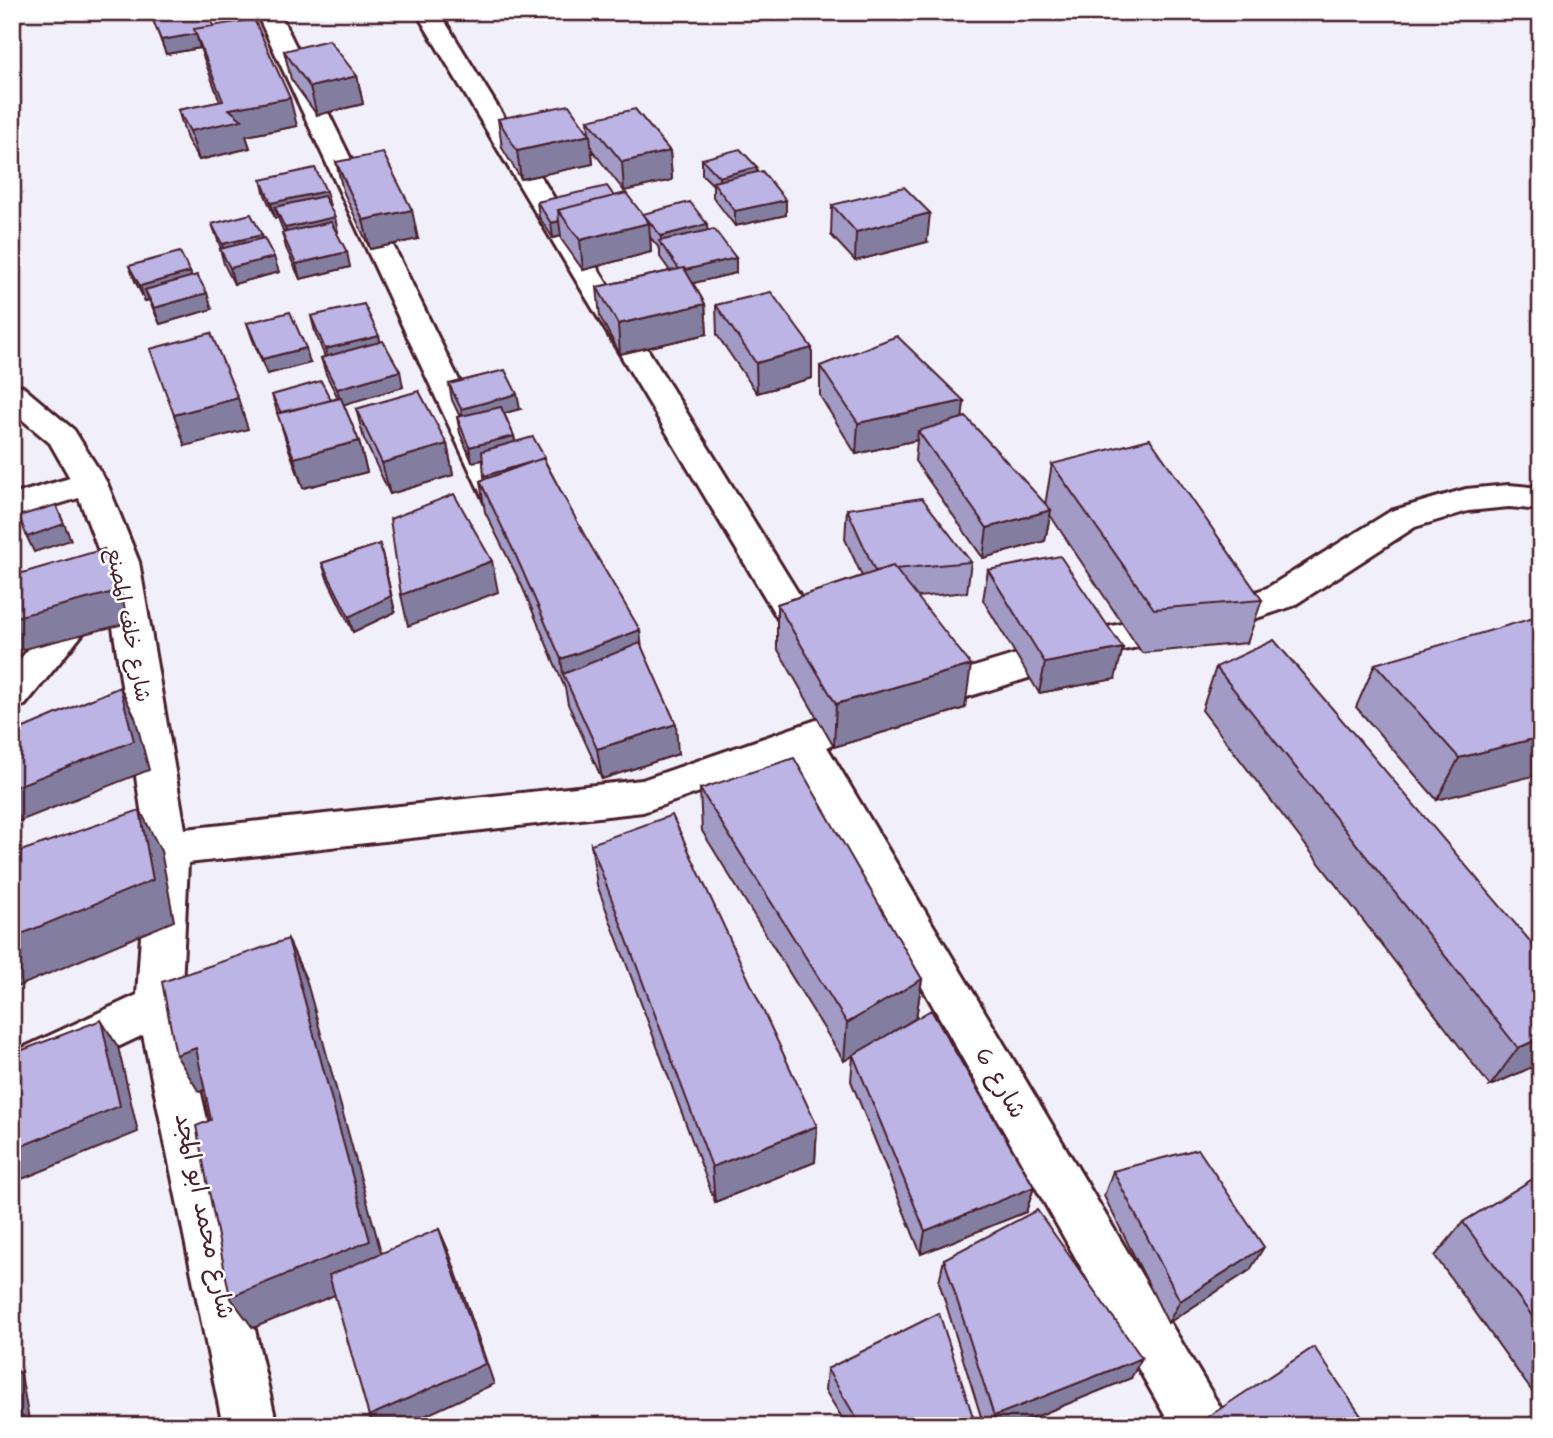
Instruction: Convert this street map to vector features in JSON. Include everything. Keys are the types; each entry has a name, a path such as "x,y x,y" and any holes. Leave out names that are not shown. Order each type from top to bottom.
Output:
{"street":[{"path":"267,12 520,540"},
{"path":"427,12 843,697"},
{"name":"شارع خلف المصنع","path":"12,394 63,437 90,483 121,562 168,848 159,1006"},
{"path":"12,507 90,483"},
{"path":"168,848 637,784 802,739 843,697 1224,616 1280,597 1404,519 1466,500 1509,496 1541,499"},
{"path":"12,695 121,562"},
{"name":"شارع 6","path":"802,739 1200,1426"},
{"path":"12,1076 159,1006"},
{"name":"شارع محمد ابو المجد","path":"159,1006 250,1426"}],"building":[{"path":"190,12 207,12 213,26 194,29 196,34 161,40 153,20"},
{"path":"254,19 290,98 229,109 242,120 190,131 178,110 223,101 194,29"},
{"path":"329,40 357,76 310,87 284,51"},
{"path":"569,105 590,135 517,151 498,119"},
{"path":"635,109 670,151 622,162 588,120"},
{"path":"740,149 757,167 719,177 702,159"},
{"path":"383,153 412,210 363,220 336,162"},
{"path":"315,168 326,191 271,203 261,180"},
{"path":"762,171 786,200 735,211 713,182"},
{"path":"607,186 614,196 558,210 559,221 551,223 537,202"},
{"path":"904,187 930,213 856,232 832,205"},
{"path":"626,193 649,223 580,240 558,210"},
{"path":"324,196 335,217 285,228 275,207"},
{"path":"690,202 707,224 661,236 643,214"},
{"path":"251,214 262,235 222,244 212,224"},
{"path":"331,222 347,252 296,264 282,233"},
{"path":"714,229 736,258 685,270 679,269 659,241"},
{"path":"264,238 274,257 230,268 220,249"},
{"path":"180,252 190,272 140,286 129,266"},
{"path":"684,268 705,304 618,324 597,287"},
{"path":"197,275 207,293 154,308 145,290"},
{"path":"771,292 812,348 756,363 716,305"},
{"path":"364,304 379,336 325,349 311,316"},
{"path":"290,312 306,348 262,359 247,323"},
{"path":"211,333 238,398 174,415 150,349"},
{"path":"897,336 964,401 858,423 820,366"},
{"path":"383,341 400,371 337,389 321,358"},
{"path":"505,370 517,394 461,409 449,384"},
{"path":"321,381 331,400 281,413 272,395"},
{"path":"419,391 447,444 382,463 356,409"},
{"path":"341,398 359,441 294,458 277,413"},
{"path":"501,407 514,436 469,447 457,417"},
{"path":"966,417 1051,510 987,528 918,431"},
{"path":"533,437 545,458 484,476 482,451"},
{"path":"1150,439 1262,600 1154,609 1052,464"},
{"path":"543,458 640,630 561,659 480,481"},
{"path":"454,494 492,561 401,595 390,519"},
{"path":"922,498 971,562 895,569 893,566 875,571 847,509"},
{"path":"56,505 64,524 27,537 19,516"},
{"path":"380,544 391,596 349,617 322,563"},
{"path":"104,549 114,592 12,618 12,576"},
{"path":"1060,556 1123,648 1045,663 988,570"},
{"path":"893,566 971,665 836,704 777,604"},
{"path":"1533,618 1541,624 1541,737 1459,758 1375,664"},
{"path":"1274,640 1541,954 1541,1038 1518,1048 1216,667"},
{"path":"640,643 676,724 597,749 563,674"},
{"path":"120,687 134,741 12,788 12,733"},
{"path":"794,758 922,979 847,1023 700,789"},
{"path":"140,810 153,880 12,938 12,854"},
{"path":"672,815 817,1126 712,1167 591,844"},
{"path":"288,939 370,1241 230,1297 196,1126 211,1120 196,1048 176,1055 162,982"},
{"path":"931,1010 1034,1187 925,1231 853,1055"},
{"path":"101,1020 120,1106 12,1150 12,1054"},
{"path":"1198,1149 1264,1247 1180,1301 1113,1171"},
{"path":"1541,1174 1541,1328 1463,1222"},
{"path":"1037,1210 1142,1358 994,1416 944,1259"},
{"path":"439,1229 485,1364 369,1416 329,1275"},
{"path":"939,1313 976,1426 861,1426 827,1369"},
{"path":"1314,1347 1368,1426 1198,1426 1197,1424"}]}
